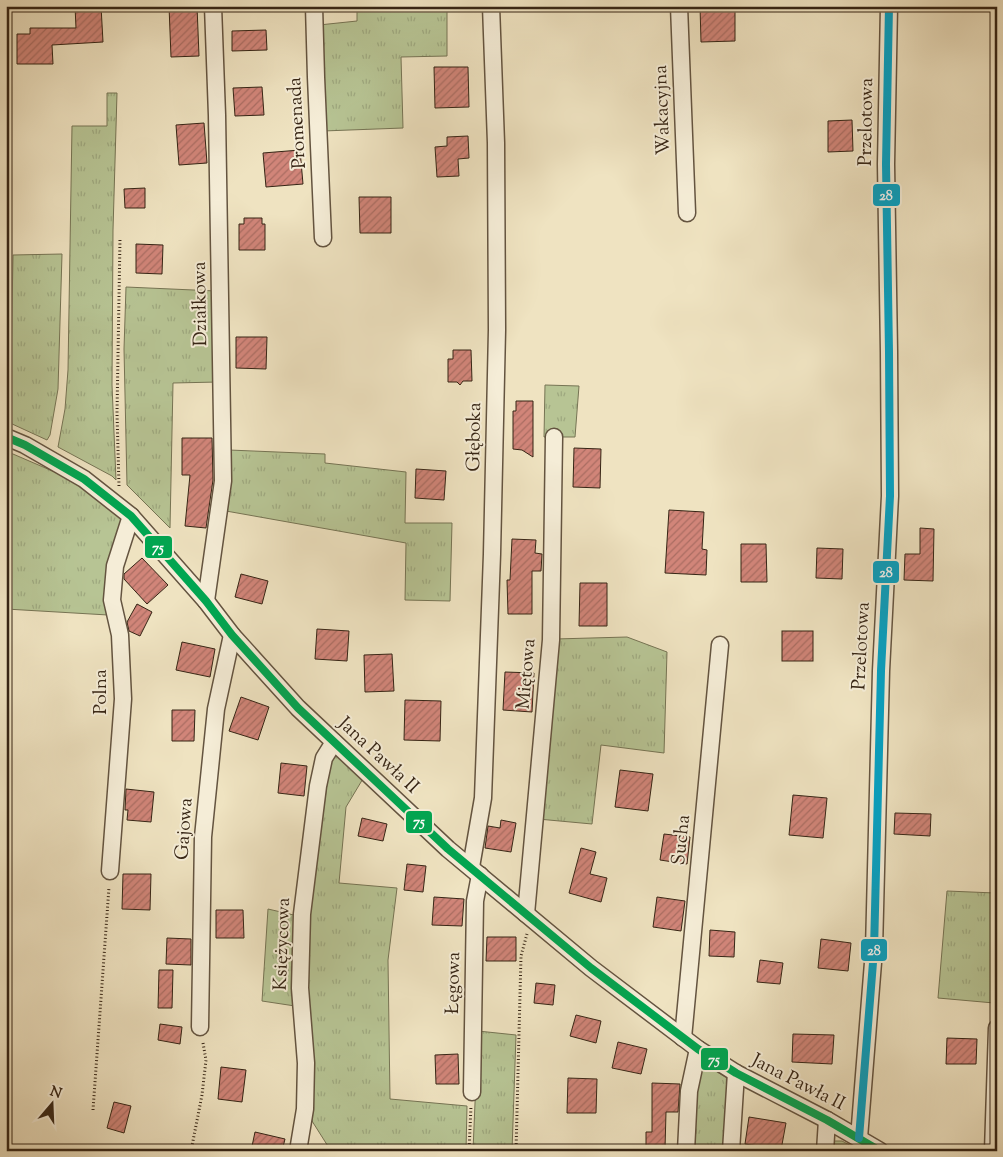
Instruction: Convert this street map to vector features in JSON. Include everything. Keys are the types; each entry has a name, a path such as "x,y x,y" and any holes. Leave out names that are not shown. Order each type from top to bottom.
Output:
{"street":[{"name":"Działkowa","path":"206,601 223,481 218,115 213,6"},
{"name":"Promenada","path":"314,6 324,238"},
{"name":"Głęboka","path":"475,871 483,798 492,554 497,320 496,142 491,6"},
{"name":"Wakacyjna","path":"679,6 687,213"},
{"name":"Przelotowa","path":"859,1138 874,950 880,671 890,496 890,352 886,164 889,6"},
{"name":"Jana Pawła II","path":"6,437 25,445 84,479 126,512 298,708 448,849 591,968 698,1050 736,1073 827,1120 880,1151"},
{"name":"Miętowa","path":"530,917 551,640 554,437"},
{"name":"Polna","path":"110,871 123,699 120,635 112,600 115,566 126,512"},
{"name":"Gajowa","path":"200,1027 203,837 216,709 232,635"},
{"name":"Sucha","path":"683,1038 720,645"},
{"name":"Księżycowa","path":"298,1151 305,1109 306,1063 300,988 302,914 318,786 324,758 334,742"},
{"name":"Łęgowa","path":"472,1092 475,871"},
{"path":"993,1151 997,1028"},
{"path":"686,1151 689,1091 698,1050"},
{"path":"731,1151 736,1073"},
{"path":"825,1151 827,1120"}],"path":[{"path":"120,239 117,413 126,512"},
{"path":"93,1110 110,871"},
{"path":"516,1151 521,956 530,917"},
{"path":"191,1151 202,1095 206,1060 200,1027"},
{"path":"470,1151 472,1092"}],"green space":[{"path":"357,6 447,6 447,56 401,57 403,128 323,131 319,25 357,21"},
{"path":"107,93 117,93 113,230 112,385 116,480 58,447 65,409 68,370 72,126 107,126"},
{"path":"62,254 58,389 50,435 47,440 10,423 13,255"},
{"path":"126,287 216,291 218,382 173,383 170,528 127,485 124,349"},
{"path":"545,385 579,386 575,437 544,437"},
{"path":"229,450 325,454 325,463 406,472 405,523 452,523 450,601 405,600 406,543 226,511"},
{"path":"6,451 64,476 105,504 126,522 108,615 6,609"},
{"path":"627,637 667,652 664,753 601,745 592,824 538,819 555,639"},
{"path":"336,751 364,777 346,807 339,883 397,888 388,960 390,1099 467,1106 466,1151 331,1151 312,1121 305,999 308,923 331,755"},
{"path":"947,891 995,893 994,1003 938,998"},
{"path":"268,909 298,916 295,1006 262,1001"},
{"path":"478,1031 516,1035 512,1151 473,1151"},
{"path":"702,1066 709,1067 730,1080 726,1151 690,1151 693,1092"},
{"path":"831,1141 842,1141 861,1151 829,1151"}],"building":[{"path":"75,6 101,6 103,42 52,45 53,64 17,64 17,34 30,34 30,28 76,28"},
{"path":"169,6 197,6 199,56 171,57"},
{"path":"700,6 735,6 735,41 701,42"},
{"path":"266,30 267,50 232,51 232,31"},
{"path":"434,67 468,67 469,107 435,108"},
{"path":"262,87 264,115 235,116 233,88"},
{"path":"852,120 853,151 828,152 828,121"},
{"path":"204,123 207,163 179,165 176,125"},
{"path":"468,136 469,158 458,159 459,176 437,177 435,147 447,146 447,137"},
{"path":"300,150 303,184 266,187 263,153"},
{"path":"145,188 145,208 125,208 124,189"},
{"path":"359,197 391,197 391,233 360,233"},
{"path":"244,218 262,218 262,224 265,224 265,250 239,250 239,224 244,224"},
{"path":"136,244 163,245 162,274 136,273"},
{"path":"236,337 267,337 266,369 236,368"},
{"path":"453,350 471,350 472,381 463,381 460,385 457,382 448,382 448,359 453,359"},
{"path":"516,401 533,401 533,457 522,450 513,449 513,411 516,411"},
{"path":"182,438 212,438 213,480 206,528 185,526 190,475 182,475"},
{"path":"574,448 601,449 600,488 573,487"},
{"path":"416,469 446,471 444,500 415,498"},
{"path":"669,510 704,512 702,549 707,550 706,575 665,573"},
{"path":"920,528 934,529 933,581 904,580 905,554 920,554"},
{"path":"512,539 536,540 535,553 542,554 541,571 532,571 532,614 508,614 507,580 510,580"},
{"path":"741,544 766,544 767,582 741,582"},
{"path":"817,548 843,549 842,579 816,578"},
{"path":"142,558 168,585 147,604 124,579 124,574"},
{"path":"241,574 268,581 262,604 235,597"},
{"path":"580,583 607,583 607,626 579,626"},
{"path":"137,604 152,612 140,636 129,631 127,622"},
{"path":"317,629 349,631 347,661 315,659"},
{"path":"782,631 813,631 813,661 782,661"},
{"path":"182,642 215,649 210,677 176,670"},
{"path":"392,654 394,691 365,692 364,655"},
{"path":"505,672 534,673 532,712 503,710"},
{"path":"241,697 269,707 258,740 229,731"},
{"path":"405,700 441,701 440,741 404,740"},
{"path":"172,710 195,710 194,741 172,741"},
{"path":"281,763 307,766 304,796 278,793"},
{"path":"620,770 653,774 648,811 615,807"},
{"path":"126,789 154,792 151,822 127,820 128,810 125,810"},
{"path":"793,795 827,798 823,838 789,835"},
{"path":"895,813 931,814 930,836 894,834"},
{"path":"362,818 387,824 383,841 358,836"},
{"path":"501,820 516,823 511,852 485,848 488,826 500,828"},
{"path":"664,834 690,837 687,864 660,860"},
{"path":"581,848 596,852 590,874 607,878 601,902 569,893"},
{"path":"407,864 426,866 423,892 404,890"},
{"path":"123,874 151,874 150,910 122,909"},
{"path":"434,897 464,899 462,926 432,925"},
{"path":"657,897 685,901 681,931 653,927"},
{"path":"216,910 243,910 244,938 216,938"},
{"path":"710,930 735,932 734,957 709,956"},
{"path":"487,937 516,937 516,961 486,961"},
{"path":"167,938 191,939 191,965 166,964"},
{"path":"821,939 851,943 848,971 818,968"},
{"path":"760,960 783,963 780,984 757,982"},
{"path":"159,970 173,970 172,1008 158,1008"},
{"path":"536,983 555,985 553,1005 534,1003"},
{"path":"576,1015 601,1021 596,1043 570,1036"},
{"path":"160,1024 182,1027 180,1044 158,1040"},
{"path":"793,1034 834,1035 832,1064 792,1062"},
{"path":"947,1038 977,1039 976,1064 946,1064"},
{"path":"618,1042 647,1049 641,1074 612,1068"},
{"path":"458,1054 459,1084 436,1084 435,1055"},
{"path":"221,1067 246,1070 242,1102 218,1099"},
{"path":"568,1078 597,1079 596,1113 567,1113"},
{"path":"652,1083 680,1084 678,1112 666,1112 665,1149 646,1149 646,1132 652,1132"},
{"path":"114,1102 131,1106 124,1133 107,1128"},
{"path":"749,1117 786,1123 781,1150 745,1144"},
{"path":"255,1132 285,1139 282,1151 251,1151"}],"transit line":[{"name":"28","path":"859,1138 874,950 881,671 890,496 886,164 889,6"},
{"name":"75","path":"6,437 25,445 84,479 131,516 206,601 232,635 298,708 448,849 591,968 698,1049 736,1073 827,1120 880,1151"}]}
